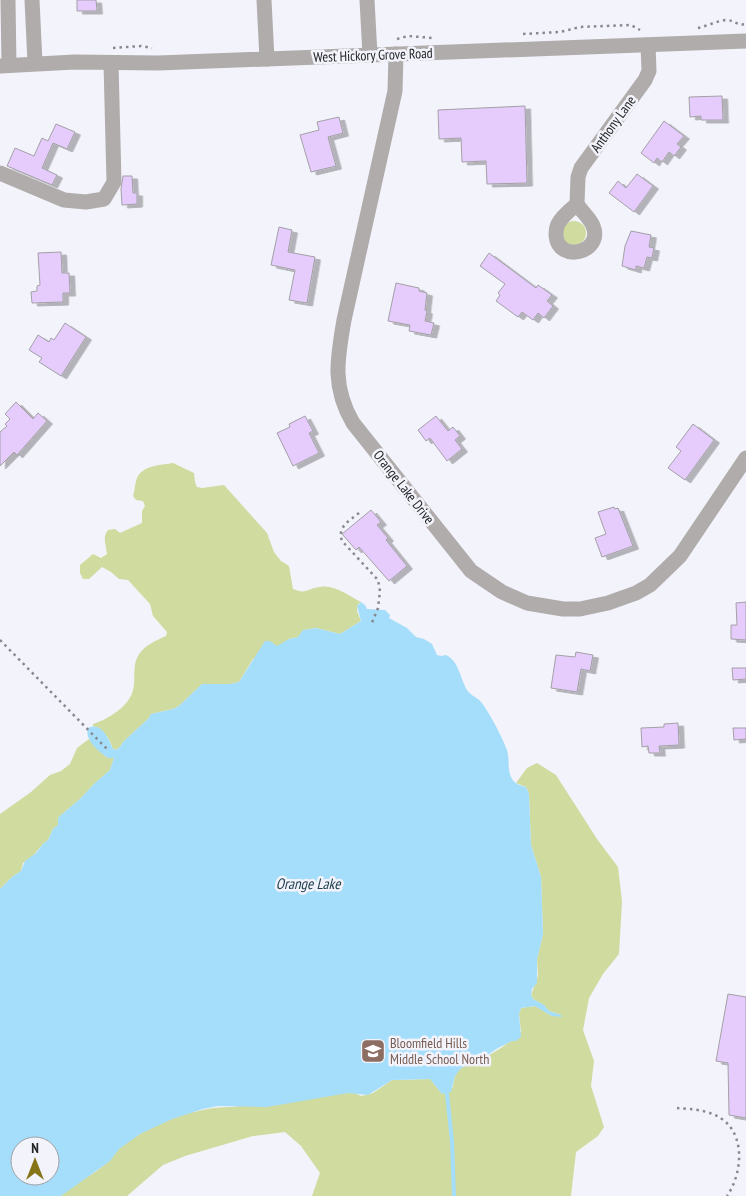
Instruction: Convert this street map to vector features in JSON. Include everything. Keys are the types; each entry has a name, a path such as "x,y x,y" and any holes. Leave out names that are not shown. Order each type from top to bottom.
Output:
{"street":[{"path":"4,65 8,0"},
{"path":"32,0 35,63"},
{"path":"264,0 266,59"},
{"path":"367,0 370,55"},
{"name":"West Hickory Grove Road","path":"4,65 35,63 158,63 370,55 395,47 648,45 746,41"},
{"name":"Anthony Lane","path":"576,204 578,177 581,168 646,80 649,71 648,45"},
{"name":"Orange Lake Drive","path":"395,47 395,91 344,320 339,355 338,381 343,402 354,423 460,559 482,579 502,592 527,603 562,609 580,609 608,604 650,584 680,556 746,458"},
{"path":"0,173 64,200 86,202 104,199 114,182 110,63"}],"path":[{"path":"695,28 725,20 746,24"},
{"path":"521,34 560,32 580,27 623,25 631,25 642,31"},
{"path":"395,47 408,36 438,39"},
{"path":"359,513 342,527 339,534 342,541 378,580 380,591 378,608 371,626"},
{"path":"0,640 107,749"},
{"path":"677,1108 710,1113 721,1118 730,1126 736,1136 739,1148 738,1173 727,1196"}],"green space":[{"path":"574,221 582,225 586,233 582,241 574,245 566,241 562,233 566,225"},
{"path":"173,463 194,473 197,487 224,485 267,533 274,552 281,561 289,566 293,589 304,591 331,587 341,591 361,602 358,604 357,611 361,621 340,634 316,628 304,630 298,637 289,639 253,659 239,682 230,684 202,684 179,706 151,714 116,750 113,749 104,732 93,726 93,724 111,716 123,707 133,690 135,664 140,652 155,641 166,636 167,632 153,616 150,604 128,580 119,579 102,567 89,579 83,579 80,573 80,565 93,554 101,558 107,554 105,538 108,530 115,529 120,533 142,523 142,511 145,506 143,501 136,500 133,496 136,480 141,472 159,465"},
{"path":"89,739 105,756 114,758 110,770 58,818 58,825 53,829 48,840 32,857 23,863 21,871 0,889 0,814 31,792 50,775 61,771 70,764 77,748"},
{"path":"537,763 556,775 597,839 618,867 622,901 619,954 603,974 589,998 583,1030 594,1061 591,1086 604,1127 598,1136 576,1152 571,1196 312,1196 320,1173 301,1146 285,1132 253,1136 185,1156 163,1165 127,1196 61,1196 74,1185 101,1168 117,1151 131,1140 173,1118 188,1113 218,1108 348,1093 355,1093 361,1096 373,1093 392,1080 430,1079 442,1094 453,1087 455,1075 458,1071 495,1051 521,1032 519,1014 521,1008 535,1006 552,1016 561,1015 549,1011 544,1005 533,999 531,995 538,976 537,959 543,934 541,877 531,845 529,794 526,787 516,783 527,768"}],"water":[{"name":"Orange Lake","path":"361,602 367,609 385,610 390,615 389,618 407,628 416,637 432,644 437,655 446,655 454,661 467,690 482,704 498,731 507,750 509,771 512,779 517,784 526,787 529,794 531,845 541,877 543,934 537,959 537,983 532,989 531,995 533,999 544,1005 549,1011 562,1017 552,1016 535,1006 521,1008 519,1014 521,1037 498,1048 477,1062 461,1068 455,1076 451,1092 442,1094 430,1079 392,1080 368,1095 348,1093 267,1107 218,1106 203,1109 172,1119 140,1134 119,1149 110,1161 61,1196 0,1196 0,889 21,871 25,861 36,853 48,840 53,829 58,825 58,818 110,770 114,758 108,758 93,745 88,737 88,728 93,726 101,729 107,736 113,749 116,750 151,714 179,706 202,684 230,684 239,682 265,641 270,641 277,646 289,639 298,637 303,630 316,628 340,634 361,621 357,606"}],"building":[{"path":"77,0 96,0 97,11 77,11"},
{"path":"722,96 723,120 701,120 701,116 690,117 689,97"},
{"path":"525,106 527,183 487,184 486,161 462,162 461,138 439,139 438,110"},
{"path":"339,117 343,133 328,137 336,166 311,172 300,135 319,130 317,122"},
{"path":"664,121 684,136 677,144 681,147 674,156 669,152 662,162 657,158 654,163 641,153"},
{"path":"56,124 75,132 67,149 53,143 42,168 57,175 52,185 7,166 15,148 34,156 42,138 48,141"},
{"path":"637,174 653,186 634,212 609,193 618,181 626,188"},
{"path":"123,176 132,176 133,193 137,193 137,204 122,205 121,189"},
{"path":"279,227 292,230 288,252 315,257 307,303 289,300 295,270 271,265"},
{"path":"631,231 651,235 649,247 654,248 652,258 647,257 644,268 636,266 636,270 622,266 625,246"},
{"path":"61,252 62,273 69,273 70,293 63,293 63,302 32,303 31,292 37,291 37,286 40,285 38,253"},
{"path":"489,253 536,288 538,285 552,295 547,301 553,306 544,318 538,313 533,320 522,312 518,317 496,301 500,295 498,293 505,284 480,266"},
{"path":"396,283 419,288 419,291 427,293 425,321 434,323 431,335 409,331 410,325 388,321"},
{"path":"65,323 86,337 61,376 39,362 42,358 29,350 38,335 49,342 51,338 54,340"},
{"path":"16,402 33,419 38,413 47,421 17,455 14,452 0,466 0,432 7,426 5,424 10,419 5,414"},
{"path":"305,416 313,431 309,433 319,453 293,466 277,433 290,427 289,424"},
{"path":"436,416 448,431 453,427 460,436 455,440 462,449 447,461 430,438 426,441 418,430"},
{"path":"693,424 714,440 685,480 668,468 681,451 676,447"},
{"path":"614,507 615,509 618,508 633,546 602,557 595,538 606,534 598,512"},
{"path":"371,510 381,522 377,525 388,538 386,540 407,566 389,581 359,547 356,550 342,534"},
{"path":"746,602 746,640 731,639 731,625 737,625 736,603"},
{"path":"576,652 593,655 590,671 581,669 577,692 551,688 556,655 575,657"},
{"path":"732,668 746,668 746,679 733,680"},
{"path":"678,723 679,745 659,746 660,753 649,753 648,746 642,747 641,728 664,727 664,724"},
{"path":"733,728 746,728 746,739 734,740"},
{"path":"728,994 746,997 746,1118 729,1115 728,1063 716,1061"}],"waterway":[{"path":"447,1094 452,1141 454,1196"}],"place":[{"name":"Bloomfield Hills Middle School North","path":"373,1051"}]}
